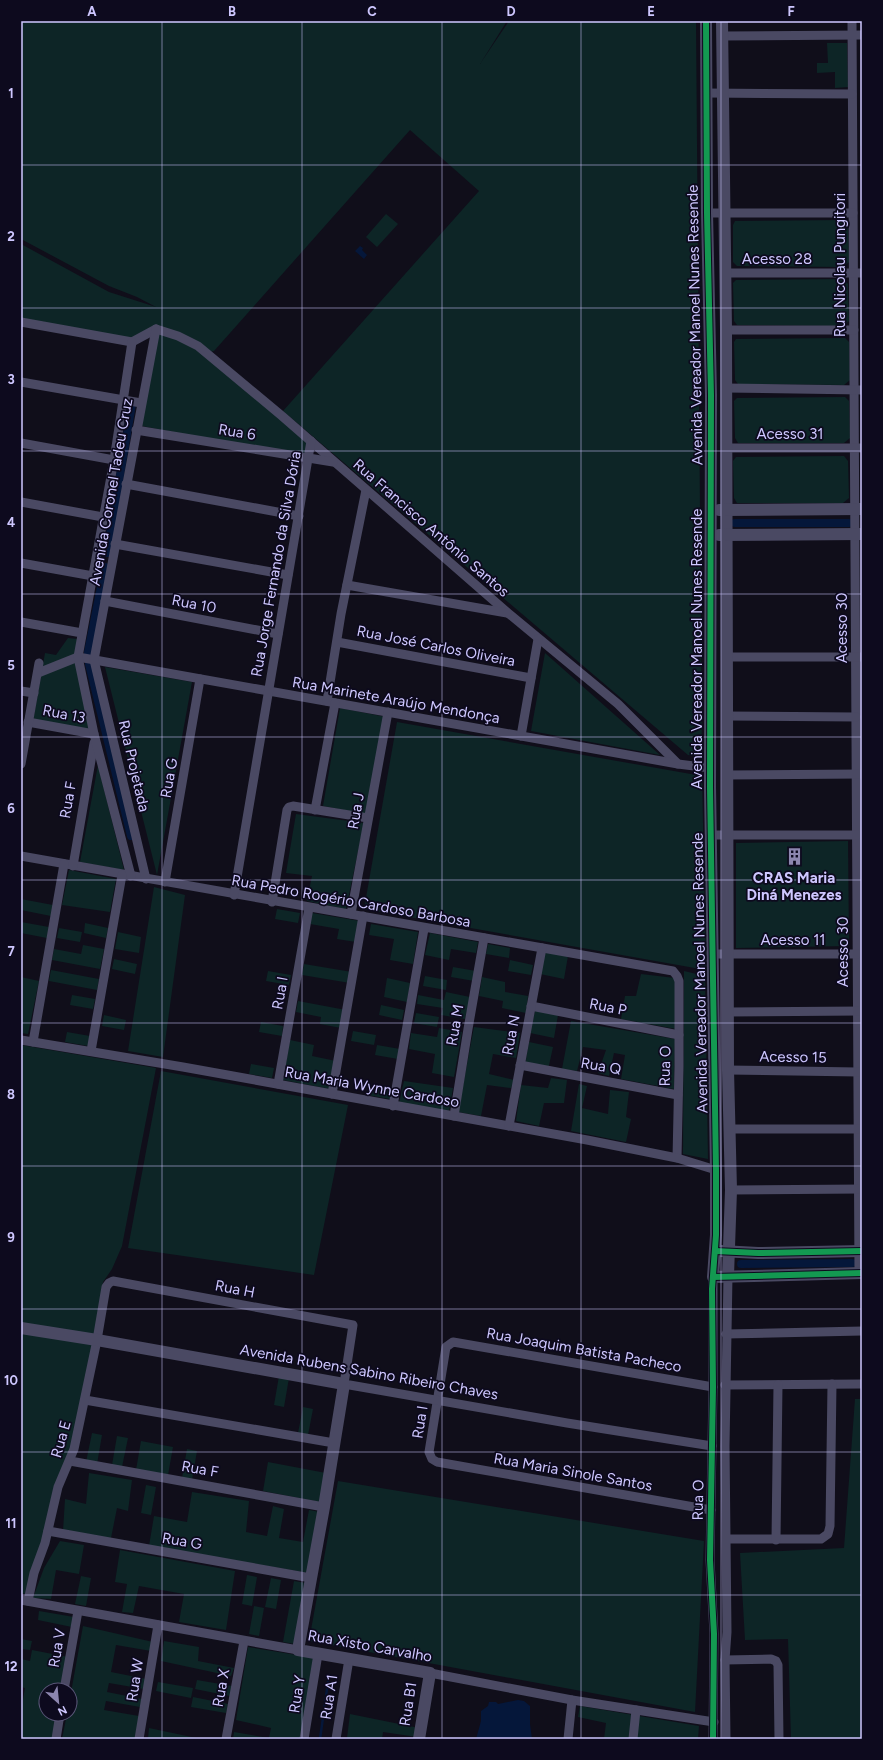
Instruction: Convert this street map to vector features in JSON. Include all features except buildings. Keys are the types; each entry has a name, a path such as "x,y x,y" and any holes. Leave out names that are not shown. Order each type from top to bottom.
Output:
{"street":[{"name":"Avenida Vereador Manoel Nunes Resende","path":"706,21 707,213 711,395 710,768 716,1170 716,1235 713,1277"},
{"name":"Avenida Vereador Manoel Nunes Resende","path":"722,21 728,657 728,1070 731,1190 730,1237 733,1252 732,1276"},
{"name":"Rua Nicolau Pungitori","path":"852,21 852,94 857,153 853,213 858,273 854,330 858,390 858,509"},
{"path":"722,36 862,35"},
{"path":"707,94 852,94"},
{"path":"707,213 853,213"},
{"name":"Acesso 28","path":"725,273 858,273"},
{"path":"21,322 132,342 156,329"},
{"name":"Avenida Coronel Tadeu Cruz","path":"94,660 156,329"},
{"name":"Rua Francisco Antônio Santos","path":"156,329 178,336 198,346 312,441 508,614 618,704 678,764"},
{"path":"726,330 854,330"},
{"name":"Avenida Coronel Tadeu Cruz","path":"78,657 114,460 132,342"},
{"path":"21,382 142,403"},
{"path":"726,388 858,390"},
{"name":"Rua 6","path":"136,430 334,462"},
{"name":"Rua Jorge Fernando da Silva Dória","path":"234,895 312,441"},
{"path":"21,443 114,460"},
{"name":"Acesso 31","path":"726,448 858,448"},
{"path":"126,484 298,516"},
{"path":"314,810 331,702 337,642 366,490"},
{"path":"21,502 103,516"},
{"path":"710,510 858,509"},
{"name":"Acesso 30","path":"858,509 859,657 856,717 859,774 857,836 860,895 857,954 860,1011 858,1072 860,1129 860,1273"},
{"path":"710,535 859,534"},
{"path":"115,544 288,575"},
{"path":"96,560 112,562"},
{"path":"21,563 93,576"},
{"path":"347,585 508,614"},
{"name":"Rua 10","path":"105,602 278,634"},
{"path":"21,622 82,632"},
{"path":"521,736 538,639"},
{"name":"Rua José Carlos Oliveira","path":"337,642 531,678"},
{"path":"38,673 78,657"},
{"name":"Rua Marinete Araújo Mendonça","path":"78,657 678,764 710,768"},
{"name":"Rua Projetada","path":"78,657 94,737 126,875"},
{"path":"728,657 859,657"},
{"name":"Rua Projetada","path":"94,660 146,879"},
{"path":"21,764 39,663"},
{"name":"Rua G","path":"165,882 200,679"},
{"path":"21,691 34,693"},
{"name":"Rua J","path":"351,914 388,712"},
{"path":"727,716 856,717"},
{"name":"Rua 13","path":"28,722 94,737"},
{"name":"Rua F","path":"68,865 94,737"},
{"path":"710,768 727,770 859,774"},
{"path":"272,902 287,810 289,807 294,806 368,818"},
{"path":"711,835 857,836"},
{"name":"Rua Pedro Rogério Cardoso Barbosa","path":"21,856 272,902 363,916 424,928 671,970 676,974"},
{"path":"33,1042 68,865"},
{"path":"91,1051 126,875"},
{"name":"Rua I","path":"278,1084 309,908"},
{"path":"332,1094 363,916"},
{"path":"393,1106 424,928"},
{"name":"Rua M","path":"454,1116 484,938"},
{"name":"Rua N","path":"509,1126 542,948"},
{"name":"Acesso 11","path":"713,954 857,954"},
{"name":"Rua O","path":"676,974 679,981 677,1158"},
{"name":"Rua P","path":"531,1006 679,1035"},
{"path":"728,1012 860,1011"},
{"name":"Rua Maria Wynne Cardoso","path":"21,1040 91,1051 509,1126 677,1158 716,1170"},
{"name":"Rua Q","path":"520,1065 678,1094"},
{"name":"Acesso 15","path":"728,1070 858,1072"},
{"path":"730,1129 860,1129"},
{"path":"731,1190 860,1189"},
{"path":"716,1235 722,1239 730,1237"},
{"path":"715,1251 860,1251"},
{"path":"713,1277 860,1273"},
{"name":"Rua O","path":"726,1739 727,1539 725,1385 726,1334 732,1276"},
{"name":"Rua O","path":"713,1277 710,1560 714,1634 714,1739"},
{"name":"Rua H","path":"111,1282 118,1281 353,1325 344,1384"},
{"name":"Rua E","path":"24,1601 48,1532 58,1487 70,1462 98,1340 106,1287 111,1282"},
{"name":"Avenida Rubens Sabino Ribeiro Chaves","path":"21,1328 98,1340 567,1423 712,1446"},
{"path":"726,1334 862,1331"},
{"name":"Rua I","path":"432,1459 429,1452 437,1399 446,1347 450,1343"},
{"name":"Rua Joaquim Batista Pacheco","path":"450,1343 465,1343 713,1387"},
{"path":"298,1650 324,1508 344,1384"},
{"path":"727,1539 821,1539 828,1534 830,1526 832,1384"},
{"path":"725,1385 862,1384"},
{"path":"776,1540 778,1385"},
{"path":"85,1400 334,1443"},
{"name":"Rua Maria Sinole Santos","path":"432,1459 437,1462 711,1510"},
{"name":"Rua F","path":"70,1462 324,1508"},
{"name":"Rua G","path":"48,1532 311,1578"},
{"name":"Rua Xisto Carvalho","path":"24,1601 430,1673 572,1700 714,1722"},
{"name":"Rua V","path":"65,1682 78,1610"},
{"name":"Rua W","path":"139,1739 158,1625"},
{"name":"Rua X","path":"226,1739 244,1641"},
{"name":"Rua Y","path":"304,1739 318,1654"},
{"name":"Rua A1","path":"336,1739 349,1659"},
{"path":"726,1660 771,1659 776,1661 778,1666 780,1739"},
{"name":"Rua B1","path":"419,1739 430,1673"},
{"path":"568,1739 572,1700"},
{"path":"633,1739 636,1710"},
{"path":"56,1739 59,1722"}],"green space":[{"path":"21,21 507,21 480,64 509,21 696,21 702,757 688,755 283,411 479,191 410,130 214,351 207,353 311,441 308,458 142,426 156,330 132,342 21,322 21,244 109,292 156,307 137,297 109,286 21,239"},
{"path":"827,43 847,43 848,87 835,88 835,72 817,73 817,63 828,63"},
{"path":"862,46 862,148 860,145"},
{"path":"386,214 398,224 377,247 366,237"},
{"path":"844,220 848,225 849,262 843,267 737,266 733,262 733,225 735,221"},
{"path":"844,279 848,284 849,321 843,326 737,325 734,321 733,283 736,280"},
{"path":"845,338 849,342 850,380 844,385 738,384 735,380 734,342 736,339"},
{"path":"845,397 849,401 850,438 844,443 738,443 735,438 734,401 737,398"},
{"path":"844,456 848,461 849,498 843,503 737,503 734,498 733,461 736,457"},
{"path":"68,638 78,639 89,730 33,721 45,653 56,655"},
{"path":"545,653 660,755 531,731"},
{"path":"862,664 862,766 861,668"},
{"path":"105,667 192,682 157,875"},
{"path":"340,708 386,717 365,814 323,806"},
{"path":"397,722 702,776 706,970 364,909"},
{"path":"98,765 124,870 80,862"},
{"path":"296,814 364,823 346,909 307,901 312,876 286,873"},
{"path":"848,841 849,946 736,948 736,843"},
{"path":"69,870 116,879 110,912 62,905"},
{"path":"154,887 185,895 163,1057 128,1051"},
{"path":"21,899 53,905 51,916 21,910"},
{"path":"277,909 300,913 298,923 275,919"},
{"path":"312,913 360,921 356,942 337,939 339,929 310,924"},
{"path":"21,922 49,927 47,938 21,933"},
{"path":"85,923 108,928 106,938 84,933"},
{"path":"371,924 418,932 413,964 390,960 394,939 369,935"},
{"path":"59,928 82,932 80,942 57,938"},
{"path":"118,932 141,937 139,953 115,949"},
{"path":"430,933 478,942 476,953 451,949 449,960 425,955"},
{"path":"488,944 510,948 509,958 486,954"},
{"path":"83,945 104,949 100,969 52,960 54,949 81,954"},
{"path":"545,951 568,956 564,979 540,974"},
{"path":"114,959 137,964 135,974 112,969"},
{"path":"510,960 533,965 531,975 508,971"},
{"path":"304,964 352,972 350,983 302,975"},
{"path":"453,967 476,971 474,981 451,977"},
{"path":"51,970 99,979 97,990 49,981"},
{"path":"268,971 291,975 289,985 266,981"},
{"path":"684,971 705,976 708,1159 683,1154"},
{"path":"641,974 675,978 676,1029 621,1019 625,996 636,996"},
{"path":"425,976 447,980 446,990 423,986"},
{"path":"21,977 39,981 28,1034 21,1033"},
{"path":"482,977 505,982 505,992 528,996 526,1013 502,1008 503,1001 479,996"},
{"path":"387,978 410,983 407,1002 384,997"},
{"path":"446,992 470,997 465,1019 441,1015 443,1008 417,1004 418,995 444,1000"},
{"path":"72,995 95,999 93,1009 70,1005"},
{"path":"298,1001 346,1010 341,1028 320,1024 321,1017 296,1012"},
{"path":"381,1005 404,1010 402,1020 379,1015"},
{"path":"535,1011 558,1015 554,1038 530,1033"},
{"path":"416,1013 439,1017 437,1027 414,1023"},
{"path":"104,1015 126,1020 124,1030 102,1026"},
{"path":"571,1021 675,1039 674,1089 621,1079 625,1055 614,1053 609,1076 598,1073 606,1050 583,1047 577,1071 562,1069"},
{"path":"261,1022 283,1026 282,1036 259,1032"},
{"path":"474,1027 520,1033 516,1058 493,1054 489,1074 514,1080 511,1088 487,1085 481,1116 458,1112"},
{"path":"439,1028 462,1032 454,1077 432,1073 435,1054 409,1049 411,1033 437,1037"},
{"path":"353,1031 376,1035 374,1045 351,1041"},
{"path":"67,1032 90,1036 88,1046 65,1042"},
{"path":"290,1040 314,1045 312,1056 336,1061 330,1089 283,1080"},
{"path":"529,1042 553,1047 548,1070 525,1065"},
{"path":"21,1045 156,1068 122,1246 112,1269 103,1282 72,1454 29,1595 21,1593"},
{"path":"377,1045 400,1049 398,1059 375,1055"},
{"path":"251,1064 274,1068 272,1078 249,1074"},
{"path":"161,1071 348,1105 314,1275 128,1248"},
{"path":"551,1078 567,1080 564,1103 544,1103 539,1126 516,1121 521,1085 548,1088"},
{"path":"404,1081 453,1088 449,1111 399,1103"},
{"path":"579,1084 587,1086 582,1108 608,1114 610,1090 629,1092 626,1117 631,1119 626,1142 571,1131"},
{"path":"369,1085 392,1089 390,1099 367,1095"},
{"path":"279,1376 289,1378 284,1407 274,1405"},
{"path":"855,1399 862,1399 862,1739 791,1739 788,1639 745,1640 740,1553 844,1548"},
{"path":"303,1407 313,1409 308,1435 298,1433"},
{"path":"92,1433 102,1435 97,1464 86,1462"},
{"path":"117,1436 128,1438 122,1467 112,1465"},
{"path":"141,1441 173,1447 168,1475 136,1470"},
{"path":"187,1449 197,1451 192,1480 182,1478"},
{"path":"268,1462 326,1473 320,1502 263,1491"},
{"path":"89,1473 132,1480 128,1511 117,1508 111,1538 63,1531 65,1499 86,1504"},
{"path":"338,1481 704,1541 695,1712 309,1641"},
{"path":"146,1485 156,1487 151,1515 141,1513"},
{"path":"192,1492 249,1501 246,1532 267,1536 273,1506 284,1509 279,1538 303,1542 309,1510 320,1512 309,1573 149,1546 154,1516 187,1522"},
{"path":"60,1541 84,1545 79,1574 56,1570 51,1599 33,1598 44,1568"},
{"path":"120,1550 235,1571 226,1630 179,1622 184,1594 139,1586 133,1613 122,1612 127,1584 115,1582"},
{"path":"247,1575 257,1577 252,1606 242,1604"},
{"path":"81,1576 91,1578 86,1606 75,1604"},
{"path":"271,1578 281,1580 276,1609 265,1607"},
{"path":"294,1581 306,1583 295,1644 283,1642"},
{"path":"254,1606 264,1608 259,1636 249,1634"},
{"path":"39,1611 74,1617 72,1627 38,1620"},
{"path":"83,1626 153,1642 151,1651 116,1645 111,1672 146,1679 144,1689 109,1683 107,1692 142,1699 140,1707 106,1701 104,1710 139,1716 136,1739 62,1739 65,1722 78,1722 78,1682 73,1682"},
{"path":"21,1639 32,1641 30,1650 21,1649"},
{"path":"164,1641 199,1647 198,1661 234,1668 231,1676 161,1661"},
{"path":"248,1647 315,1658 302,1739 233,1739 234,1732 269,1738 271,1728 236,1720"},
{"path":"32,1650 68,1657 63,1682 38,1682 38,1722 56,1722 53,1739 21,1739 21,1711 25,1688 21,1687 21,1659 30,1661"},
{"path":"197,1680 232,1686 230,1696 195,1689"},
{"path":"158,1682 193,1688 191,1698 156,1691"},
{"path":"193,1697 228,1704 226,1713 191,1707"},
{"path":"580,1706 699,1726 698,1739 604,1739 606,1723 578,1717"},
{"path":"350,1714 419,1728 417,1737 383,1732 382,1739 347,1738"},
{"path":"149,1728 201,1739 148,1739"}],"water":[{"path":"360,246 367,255 364,259 355,251"},
{"path":"518,1700 524,1701 530,1706 532,1739 476,1739 481,1721 481,1711 488,1706 489,1702 496,1702 498,1704"}],"waterway":[{"path":"107,553 132,404"},
{"path":"735,523 849,523"},
{"path":"88,652 105,567"},
{"path":"89,664 131,836"},
{"path":"741,1264 852,1263"},
{"path":"320,1739 329,1675"}],"cycle path":[{"path":"706,21 707,213 711,395 710,787 716,1170 716,1235 712,1289 713,1387 710,1560 714,1634 713,1739"},
{"path":"715,1251 758,1253 862,1251"},
{"path":"713,1277 862,1273"}],"place":[{"name":"CRAS Maria Diná Menezes","path":"794,857"}]}
